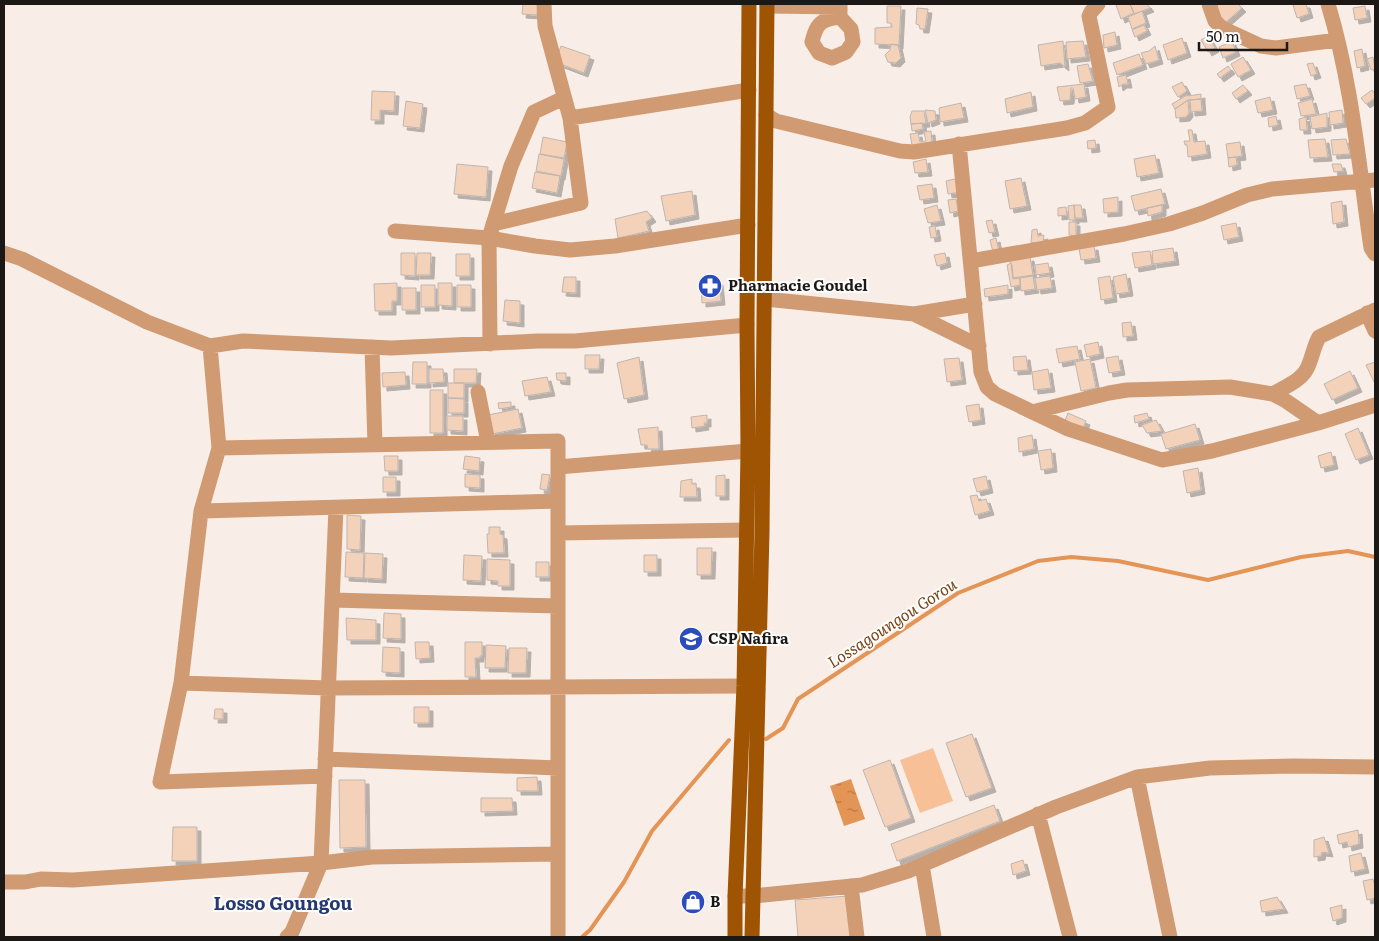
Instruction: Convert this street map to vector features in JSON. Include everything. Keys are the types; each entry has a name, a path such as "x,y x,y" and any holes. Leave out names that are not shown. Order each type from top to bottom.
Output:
{"main road":[{"path":"734,937 744,686 748,451 749,4"},
{"path":"752,937 762,532 767,5"}],"street":[{"path":"491,231 580,204 570,118 545,26 544,4"},
{"path":"766,115 776,121 900,151 914,152 1068,128 1085,123 1108,107 1089,16 1098,4"},
{"path":"1208,4 1215,21 1222,28 1261,46 1276,48 1337,40"},
{"path":"1328,4 1337,40 1359,156 1368,181 1371,248 1375,254"},
{"path":"767,5 840,9"},
{"path":"570,118 748,90"},
{"path":"490,344 491,231 511,166 534,112 564,98"},
{"path":"959,144 981,372 986,386 995,394 1068,428 1162,460 1212,451 1318,423 1375,405"},
{"path":"971,260 1124,234 1169,224 1203,213 1233,199 1272,189 1368,181"},
{"path":"395,232 491,231 562,249 592,249 748,225"},
{"path":"4,253 22,259 147,322 210,346 243,341 372,348 490,344 610,338 747,324"},
{"path":"765,300 914,314 975,304"},
{"path":"1272,394 1302,376 1309,366 1319,337 1371,312 1375,331"},
{"path":"914,314 979,346"},
{"path":"210,346 219,448 201,512 181,683 160,782 325,776"},
{"path":"372,348 375,445"},
{"path":"1032,412 1127,390 1230,387 1272,394 1286,401 1318,423"},
{"path":"478,392 488,442"},
{"path":"219,448 558,441 558,937"},
{"path":"558,467 748,451"},
{"path":"201,512 558,501"},
{"path":"286,937 294,926 321,863 336,508"},
{"path":"558,533 746,530"},
{"path":"332,600 558,606"},
{"path":"181,683 328,688 744,686"},
{"path":"325,759 558,768"},
{"path":"735,896 753,896 862,885 922,865 1038,814 1137,777 1210,768 1375,767"},
{"path":"1137,777 1170,937"},
{"path":"1038,814 1070,937"},
{"path":"4,882 25,882 41,879 73,880 321,863 372,857 558,854"},
{"path":"922,865 934,937"},
{"path":"851,886 858,937"}],"shaded area":[{"path":"933,748 953,801 920,813 900,760"}],"water":[{"path":"851,779 865,819 844,826 830,786"}],"building":[{"path":"523,4 538,4 537,15 522,14"},
{"path":"1130,4 1134,13 1121,19 1116,5"},
{"path":"1130,4 1147,4 1150,8 1134,14"},
{"path":"1219,4 1238,4 1242,8 1225,23 1213,10"},
{"path":"1306,4 1309,14 1297,18 1293,5"},
{"path":"887,6 901,6 899,45 875,44 875,28 892,27 891,23 887,23"},
{"path":"1365,6 1367,18 1355,20 1353,8"},
{"path":"917,8 928,9 925,29 920,29 919,25 916,24"},
{"path":"1142,11 1146,23 1132,29 1128,17"},
{"path":"1144,25 1147,31 1135,37 1132,30"},
{"path":"1115,32 1117,45 1104,48 1103,35"},
{"path":"1208,36 1215,48 1208,52 1201,40"},
{"path":"1182,38 1187,53 1168,60 1163,45"},
{"path":"1063,41 1065,67 1060,63 1041,66 1038,45"},
{"path":"1083,41 1086,57 1067,59 1066,42"},
{"path":"1232,41 1236,52 1223,58 1219,47"},
{"path":"891,44 898,45 901,58 896,63 888,62 885,55 890,50"},
{"path":"561,46 590,56 584,73 555,62"},
{"path":"1155,46 1159,60 1146,64 1141,53 1149,51"},
{"path":"1362,49 1365,66 1357,68 1354,51"},
{"path":"1139,54 1143,65 1117,75 1113,63"},
{"path":"1243,57 1251,70 1238,77 1231,64"},
{"path":"1373,57 1375,69 1371,70 1367,59"},
{"path":"1313,63 1317,74 1311,76 1307,64"},
{"path":"1088,64 1093,81 1080,83 1077,66"},
{"path":"1228,66 1231,70 1220,78 1217,74"},
{"path":"1126,75 1128,84 1123,84 1119,87 1117,77"},
{"path":"1182,82 1187,91 1178,97 1172,87"},
{"path":"1084,84 1086,97 1075,99 1073,88 1071,88 1070,100 1060,101 1057,87"},
{"path":"1306,84 1310,96 1297,99 1294,86"},
{"path":"1243,85 1248,91 1236,99 1232,93"},
{"path":"1372,90 1375,98 1366,104 1361,98"},
{"path":"372,91 395,92 394,111 380,110 380,120 371,120"},
{"path":"1031,92 1033,107 1007,113 1005,99"},
{"path":"1201,94 1201,99 1188,100 1175,109 1172,104 1187,95"},
{"path":"1270,97 1273,110 1258,113 1255,101"},
{"path":"1201,99 1202,111 1191,112 1190,100"},
{"path":"1312,99 1316,114 1301,116 1298,103"},
{"path":"1188,100 1189,113 1186,117 1176,118 1175,109"},
{"path":"406,101 423,104 420,128 403,126"},
{"path":"961,103 964,118 940,122 939,108"},
{"path":"925,110 935,111 936,120 928,123"},
{"path":"1342,110 1343,123 1330,125 1329,112"},
{"path":"912,111 924,111 926,123 911,124 910,117"},
{"path":"1327,113 1327,127 1312,129 1310,117"},
{"path":"1276,116 1278,125 1269,127 1268,118"},
{"path":"1306,117 1307,130 1300,130 1299,119"},
{"path":"922,123 923,129 912,131 911,124"},
{"path":"1188,130 1192,130 1194,142 1205,141 1207,154 1188,157 1187,145 1185,145 1184,141 1190,141"},
{"path":"931,131 932,142 912,145 910,134 918,133 920,142 926,141 924,132"},
{"path":"543,137 567,142 564,158 540,154"},
{"path":"1325,139 1328,157 1310,158 1308,140"},
{"path":"1346,139 1350,154 1333,155 1331,140"},
{"path":"1095,140 1096,148 1088,149 1087,141"},
{"path":"1240,142 1242,156 1228,158 1226,144"},
{"path":"539,154 564,159 561,176 536,171"},
{"path":"1155,155 1159,173 1137,177 1134,159"},
{"path":"1236,157 1237,165 1229,167 1228,158"},
{"path":"926,159 928,172 915,173 913,162"},
{"path":"457,164 488,167 486,197 454,194"},
{"path":"1332,164 1341,164 1343,171 1334,172"},
{"path":"535,172 560,176 557,193 532,188"},
{"path":"959,178 962,192 948,194 946,181"},
{"path":"1021,178 1027,206 1010,209 1005,181"},
{"path":"932,184 934,198 920,200 917,186"},
{"path":"1161,189 1165,204 1135,211 1131,196"},
{"path":"692,191 695,215 666,221 661,196"},
{"path":"1118,197 1118,212 1104,213 1103,199"},
{"path":"956,199 958,211 950,213 948,200"},
{"path":"1342,201 1344,222 1333,224 1331,203"},
{"path":"937,205 941,221 928,223 924,209"},
{"path":"1074,205 1075,220 1069,220 1068,206"},
{"path":"1074,205 1081,205 1083,218 1075,218"},
{"path":"1162,205 1162,212 1148,216 1147,208"},
{"path":"1066,207 1067,215 1058,216 1058,208"},
{"path":"647,211 652,218 646,222 649,231 618,238 615,219"},
{"path":"992,220 995,232 989,233 986,221"},
{"path":"1069,222 1076,222 1076,236 1069,235"},
{"path":"1236,223 1239,237 1224,240 1221,226"},
{"path":"935,226 937,237 931,238 929,227"},
{"path":"1037,229 1038,236 1044,235 1043,243 1031,243 1032,230"},
{"path":"996,238 999,251 993,252 990,240"},
{"path":"1094,246 1096,258 1081,260 1079,248"},
{"path":"1173,248 1175,261 1153,264 1152,251"},
{"path":"1150,251 1152,265 1135,268 1132,253"},
{"path":"401,253 415,253 415,276 401,275"},
{"path":"417,253 431,253 430,275 416,275"},
{"path":"945,253 947,263 937,266 934,255"},
{"path":"456,254 470,254 470,276 456,276"},
{"path":"1030,257 1033,275 1013,278 1012,265 1008,259"},
{"path":"1011,263 1013,279 1020,278 1020,285 1011,287 1007,265"},
{"path":"1048,263 1050,273 1036,275 1035,265"},
{"path":"1126,274 1129,292 1116,294 1113,277"},
{"path":"1033,276 1035,289 1021,291 1020,278"},
{"path":"1050,276 1052,288 1037,290 1035,278"},
{"path":"1110,276 1113,298 1101,300 1098,278"},
{"path":"564,277 576,277 576,293 562,292"},
{"path":"719,281 721,301 702,303 701,283"},
{"path":"397,283 397,301 392,301 392,311 375,311 374,284"},
{"path":"438,283 452,283 452,306 438,305"},
{"path":"421,285 435,285 435,307 421,307"},
{"path":"457,285 471,285 471,307 457,307"},
{"path":"1008,285 1008,294 985,297 984,289"},
{"path":"402,288 416,288 416,310 402,310"},
{"path":"505,300 520,301 520,323 503,321"},
{"path":"1131,322 1133,336 1123,337 1122,323"},
{"path":"1098,342 1100,354 1087,357 1084,345"},
{"path":"1077,346 1080,359 1059,363 1056,349"},
{"path":"585,355 600,355 599,369 585,369"},
{"path":"1026,356 1028,370 1014,371 1013,357"},
{"path":"1118,356 1121,371 1109,373 1106,358"},
{"path":"639,357 644,395 624,399 617,363"},
{"path":"959,358 962,380 947,382 944,359"},
{"path":"1090,359 1096,388 1081,391 1075,362"},
{"path":"413,362 427,362 427,384 412,384"},
{"path":"1375,362 1375,381 1374,382 1366,365"},
{"path":"429,369 443,369 444,382 429,383"},
{"path":"454,369 477,369 476,383 454,383"},
{"path":"1048,369 1051,388 1034,390 1032,372"},
{"path":"1350,371 1358,388 1332,400 1324,384"},
{"path":"405,372 406,385 383,387 382,373"},
{"path":"556,373 566,373 566,381 557,380"},
{"path":"547,377 551,392 525,396 522,381"},
{"path":"448,383 464,383 464,398 448,398"},
{"path":"430,390 443,390 443,433 430,433"},
{"path":"448,398 464,399 464,413 448,413"},
{"path":"511,402 511,407 499,409 498,403"},
{"path":"979,404 981,420 969,422 966,406"},
{"path":"518,409 522,428 492,434 488,415"},
{"path":"1068,413 1086,421 1082,431 1064,423"},
{"path":"1147,413 1149,419 1135,423 1134,416"},
{"path":"707,415 707,423 704,423 705,426 692,428 691,417"},
{"path":"447,416 463,416 463,431 447,430"},
{"path":"1156,420 1162,431 1147,433 1142,425"},
{"path":"1195,424 1200,440 1166,449 1161,434"},
{"path":"658,427 659,449 648,449 647,445 641,445 638,429"},
{"path":"1358,428 1369,455 1356,460 1345,434"},
{"path":"1032,435 1034,449 1019,452 1018,438"},
{"path":"1051,449 1053,468 1041,470 1038,451"},
{"path":"1331,452 1334,465 1321,468 1318,456"},
{"path":"384,456 398,456 398,471 385,471"},
{"path":"465,456 480,458 479,471 463,469"},
{"path":"1198,468 1201,490 1187,493 1183,471"},
{"path":"465,474 480,475 480,488 465,487"},
{"path":"542,474 550,475 547,490 540,489"},
{"path":"725,475 725,496 716,496 716,476"},
{"path":"986,476 989,489 977,492 973,479"},
{"path":"383,477 396,477 396,492 383,492"},
{"path":"692,479 692,484 696,484 697,497 680,497 681,481"},
{"path":"977,495 979,501 986,499 990,511 975,515 970,496"},
{"path":"347,515 361,516 360,550 347,549"},
{"path":"489,527 500,527 500,534 503,535 504,553 488,553 487,534 489,534"},
{"path":"697,548 712,548 711,575 697,575"},
{"path":"346,552 364,553 363,578 345,577"},
{"path":"365,553 383,554 382,579 364,578"},
{"path":"464,555 482,556 481,581 463,580"},
{"path":"644,555 657,555 657,572 644,572"},
{"path":"487,559 510,560 510,586 498,586 498,581 487,580"},
{"path":"536,562 549,562 549,577 536,577"},
{"path":"384,613 401,614 401,639 383,638"},
{"path":"346,618 376,620 376,640 347,640"},
{"path":"415,642 429,642 430,658 416,659"},
{"path":"465,642 482,642 482,656 475,658 476,677 465,677"},
{"path":"486,645 506,646 505,668 485,668"},
{"path":"383,647 400,648 400,673 382,672"},
{"path":"509,648 527,648 526,673 508,673"},
{"path":"414,707 429,707 429,723 414,723"},
{"path":"215,709 223,709 223,719 214,719"},
{"path":"972,734 992,788 966,797 946,743"},
{"path":"890,760 911,818 885,827 863,770"},
{"path":"537,777 538,791 517,791 517,778"},
{"path":"339,780 365,780 366,847 340,848"},
{"path":"481,798 512,798 513,811 481,812"},
{"path":"994,805 1000,821 897,861 891,844"},
{"path":"173,827 197,827 197,861 172,861"},
{"path":"1358,830 1359,844 1348,847 1347,842 1339,844 1337,835"},
{"path":"1324,837 1329,853 1322,852 1321,856 1314,857 1314,840"},
{"path":"1361,853 1365,869 1351,872 1349,856"},
{"path":"1023,860 1026,871 1013,875 1011,864"},
{"path":"1373,879 1375,898 1367,900 1363,881"},
{"path":"848,896 851,937 798,937 795,900"},
{"path":"1277,897 1284,909 1262,912 1260,901"},
{"path":"1342,905 1342,918 1333,921 1330,908"}],"waterway":[{"name":"Lossagoungou Gorou","path":"766,739 783,728 798,699 958,593 1038,561 1071,557 1118,561 1208,580 1301,557 1348,551 1375,557"},
{"name":"Lossagoungou Gorou","path":"582,937 590,930 624,882 652,831 729,740"}],"place":[{"name":"Pharmacie Goudel","path":"710,286"},
{"name":"CSP Nafira","path":"691,639"},
{"name":"B","path":"693,902"}],"district":[{"name":"Losso Goungou","path":"283,904"}]}
